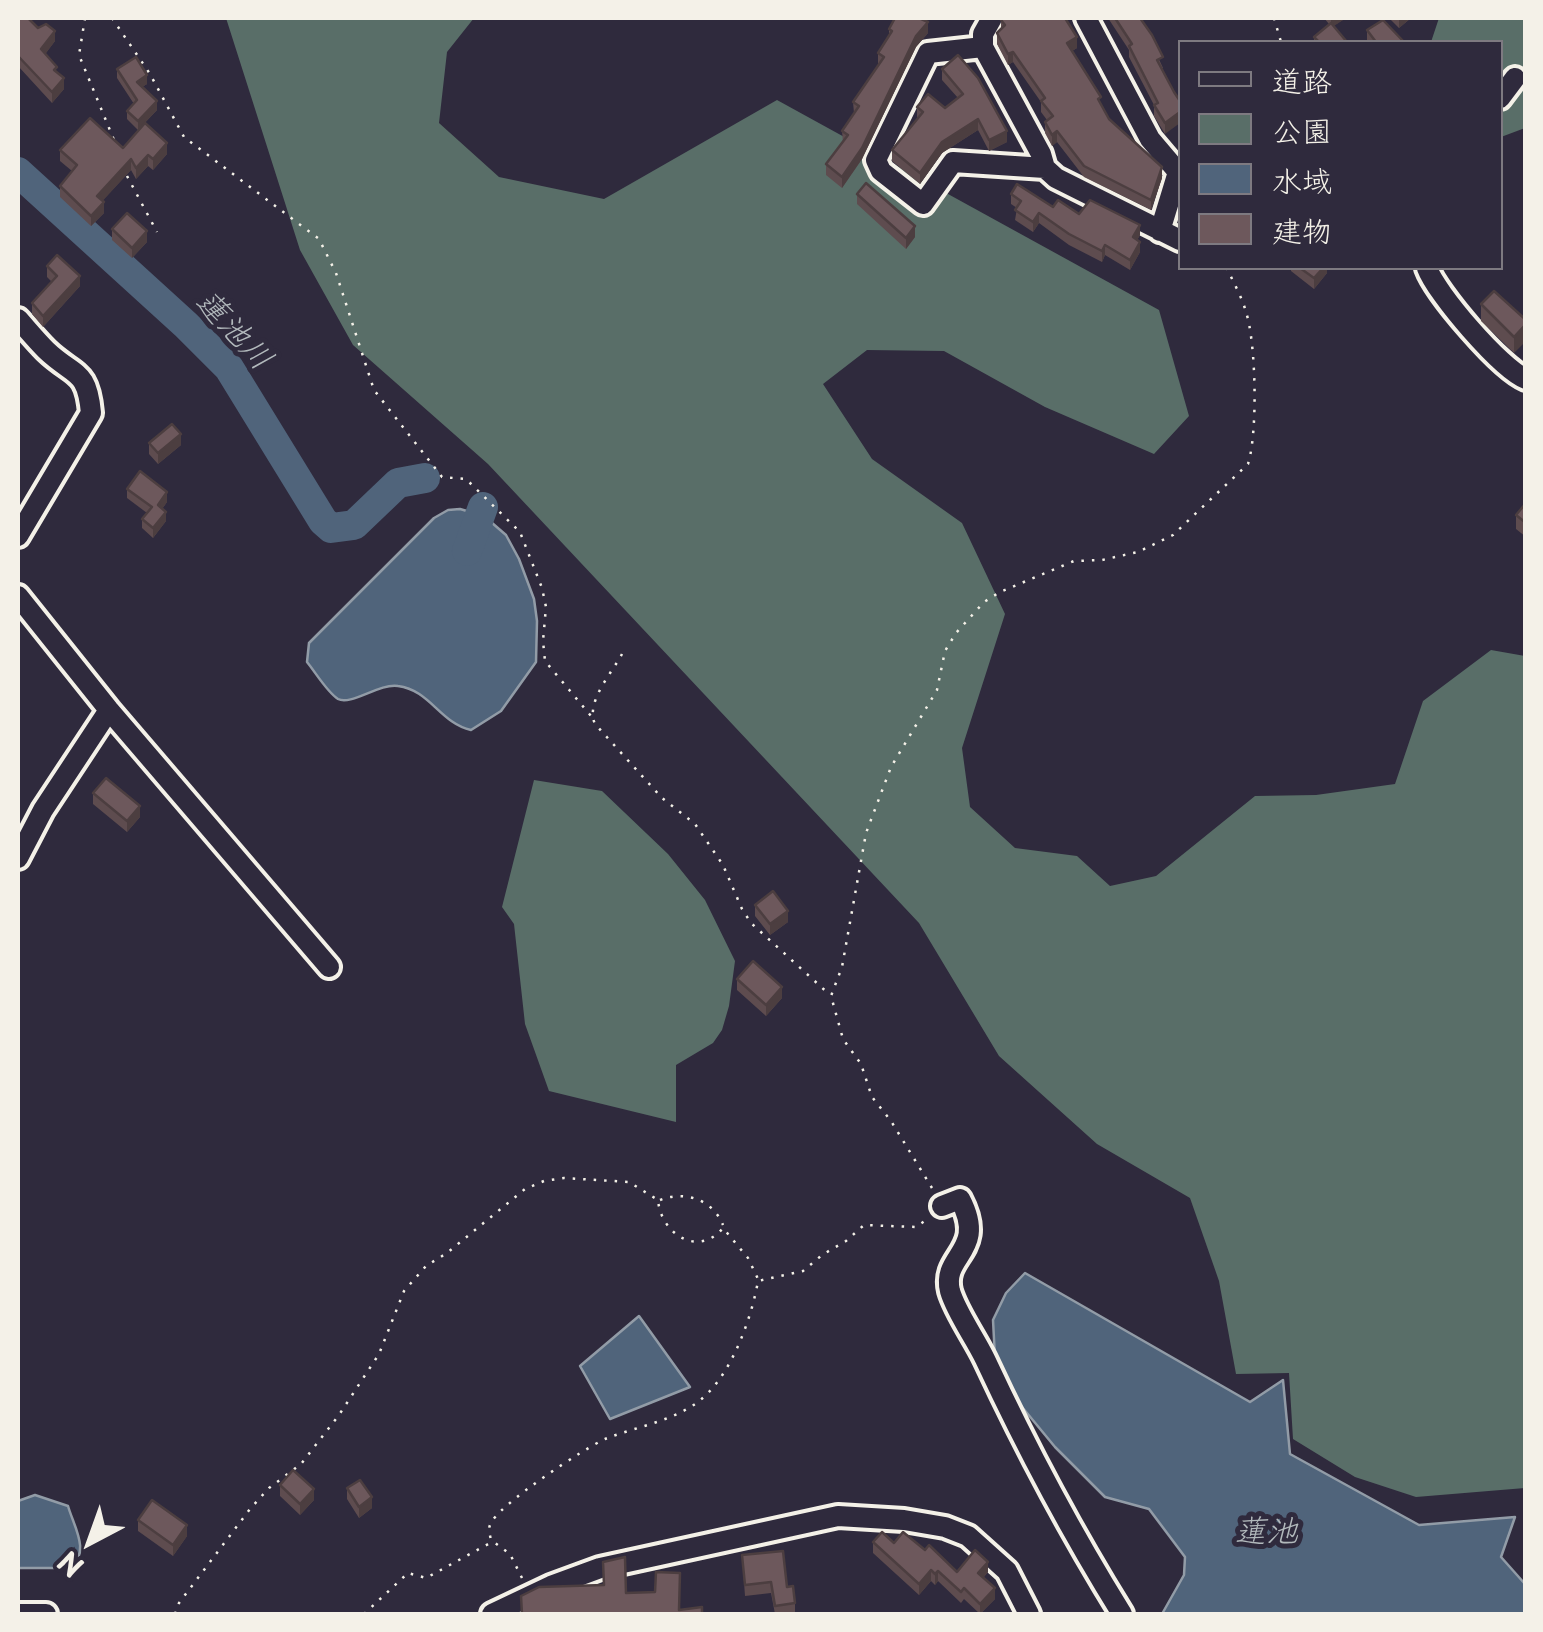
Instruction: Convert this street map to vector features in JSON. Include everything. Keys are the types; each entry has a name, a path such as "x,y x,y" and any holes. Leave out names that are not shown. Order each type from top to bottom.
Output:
{"street":[{"path":"992,18 983,34 983,47 1046,168 1056,178 1178,239"},
{"path":"1086,18 1150,138 1178,172 1160,231"},
{"path":"983,47 928,53 876,160 881,171 923,204 953,162 1046,168"},
{"path":"1427,270 1432,283 1496,357 1526,379"},
{"path":"18,319 48,352 80,374 89,390 91,413 18,536"},
{"path":"18,596 109,710 329,967"},
{"path":"18,858 109,710"},
{"path":"942,1206 960,1199 972,1225 950,1272 949,1286 955,1303 1034,1463 1122,1614"},
{"path":"492,1614 600,1568 838,1516 904,1520 968,1536 1007,1571 1029,1614"},
{"path":"18,1614 46,1614"}],"path":[{"path":"85,18 78,55 117,147"},
{"path":"112,18 150,74 184,137 302,224 328,253 374,390 442,477 466,479 520,532 546,607 546,661 662,798 695,824 723,865 752,923 831,996 843,1039 861,1064 872,1097 905,1142 942,1206 916,1226 864,1224 803,1271 758,1280"},
{"path":"124,166 157,232"},
{"path":"831,996 842,967 873,808 890,767 936,690 945,651 956,633 984,602 1000,592 1074,560 1102,560 1138,552 1173,535 1248,464 1254,399 1250,329 1228,270"},
{"path":"591,716 622,654"},
{"path":"174,1614 250,1509 268,1488 300,1464 339,1415 379,1354 404,1291 426,1266 447,1254 526,1189 544,1181 564,1178 628,1182 658,1200"},
{"path":"531,1596 510,1554 493,1542 488,1528 506,1506 587,1448 686,1410 710,1391 729,1360 758,1280 717,1213 700,1200 669,1196 658,1200"},
{"path":"658,1200 667,1228 678,1237 700,1243 711,1240 724,1228"},
{"path":"364,1614 408,1573 426,1578 493,1542"}],"green space":[{"path":"226,18 474,18 447,52 439,123 499,177 604,199 777,100 1159,310 1189,416 1154,454 1045,407 944,351 867,350 823,384 872,459 962,523 1005,614 962,748 970,807 1015,848 1077,856 1110,886 1156,876 1255,796 1316,795 1395,784 1423,701 1491,650 1525,656 1525,1488 1416,1497 1355,1477 1293,1439 1289,1373 1236,1374 1219,1281 1190,1198 1097,1144 999,1056 919,923 488,464 353,345 300,250"},
{"path":"1439,18 1525,18 1525,128 1503,136 1503,40 1432,40"},
{"path":"534,780 602,791 668,854 705,900 735,961 722,1030 713,1043 676,1065 676,1122 549,1091 525,1024 514,924 502,907"}],"water":[{"path":"460,509 484,516 506,535 519,559 534,599 536,662 501,711 471,730 451,721 419,694 398,686 350,700 338,699 307,662 309,643 434,518"},
{"name":"蓮池","path":"1025,1273 1250,1402 1283,1380 1290,1454 1419,1525 1515,1517 1501,1557 1525,1584 1525,1614 1162,1614 1184,1575 1185,1557 1149,1509 1105,1497 1055,1447 1008,1390 995,1358 993,1320 1006,1293"},
{"path":"639,1316 690,1387 610,1419 580,1366"},
{"path":"35,1495 68,1506 80,1547 70,1568 18,1568 18,1501"}],"building":[{"path":"18,18 28,18 38,28 46,24 55,31 41,49 64,78 52,92 18,56"},
{"path":"895,18 928,22 916,36 862,148 842,177 826,164 848,135 842,131 859,106 853,102 884,57 878,53"},
{"path":"1002,18 1065,18 1077,37 1067,43 1101,97 1098,99 1109,119 1162,167 1151,200 1084,166 1057,131 1052,135 1045,122 1053,116 1041,101 1045,98 1013,52 1008,54 997,33 1005,25"},
{"path":"1115,18 1140,18 1163,57 1157,60 1178,98 1178,113 1165,123 1129,46 1132,44"},
{"path":"1383,20 1402,40 1374,40 1367,30"},
{"path":"1331,23 1345,40 1317,40 1314,37"},
{"path":"958,55 978,78 1007,131 989,140 978,119 942,142 920,173 892,150 923,112 917,107 928,94 945,108 963,94 942,69"},
{"path":"136,57 147,75 137,82 157,101 138,121 127,111 137,100 117,69"},
{"path":"90,118 123,148 145,123 167,143 153,159 148,155 136,168 131,159 97,196 104,202 91,216 60,186 77,165 60,150"},
{"path":"866,183 915,226 906,238 857,194"},
{"path":"1017,184 1053,207 1058,200 1079,214 1090,200 1140,225 1133,237 1140,242 1130,260 1105,245 1102,251 1069,234 1039,213 1033,222 1015,210 1021,201 1011,194"},
{"path":"127,213 147,231 132,248 112,229"},
{"path":"57,255 80,276 43,316 32,303 57,276 47,266"},
{"path":"1303,270 1321,270 1314,278"},
{"path":"1494,291 1526,320 1514,337 1481,304"},
{"path":"172,424 181,434 158,453 149,443"},
{"path":"140,471 167,492 158,505 166,512 153,528 142,519 152,507 127,489"},
{"path":"1526,503 1526,523 1516,515"},
{"path":"106,778 140,806 127,821 93,793"},
{"path":"773,891 788,911 770,924 755,905"},
{"path":"753,961 782,987 766,1005 737,979"},
{"path":"293,1470 314,1489 300,1504 280,1485"},
{"path":"360,1480 372,1497 359,1507 347,1488"},
{"path":"152,1500 187,1525 173,1545 138,1520"},
{"path":"882,1532 894,1543 903,1532 925,1550 929,1545 957,1572 975,1550 988,1562 978,1573 995,1588 980,1604 938,1571 935,1574 931,1570 919,1584 873,1542"},
{"path":"783,1551 787,1587 793,1586 795,1603 775,1606 771,1582 745,1585 742,1555"},
{"path":"625,1557 626,1593 655,1592 656,1572 680,1573 679,1610 702,1607 702,1614 522,1614 521,1596 539,1587 604,1585 603,1562"}],"waterway":[{"name":"蓮池川","path":"18,172 229,368 331,528 354,525 398,483 425,478"},
{"name":"蓮池川","path":"467,551 483,507"}]}
